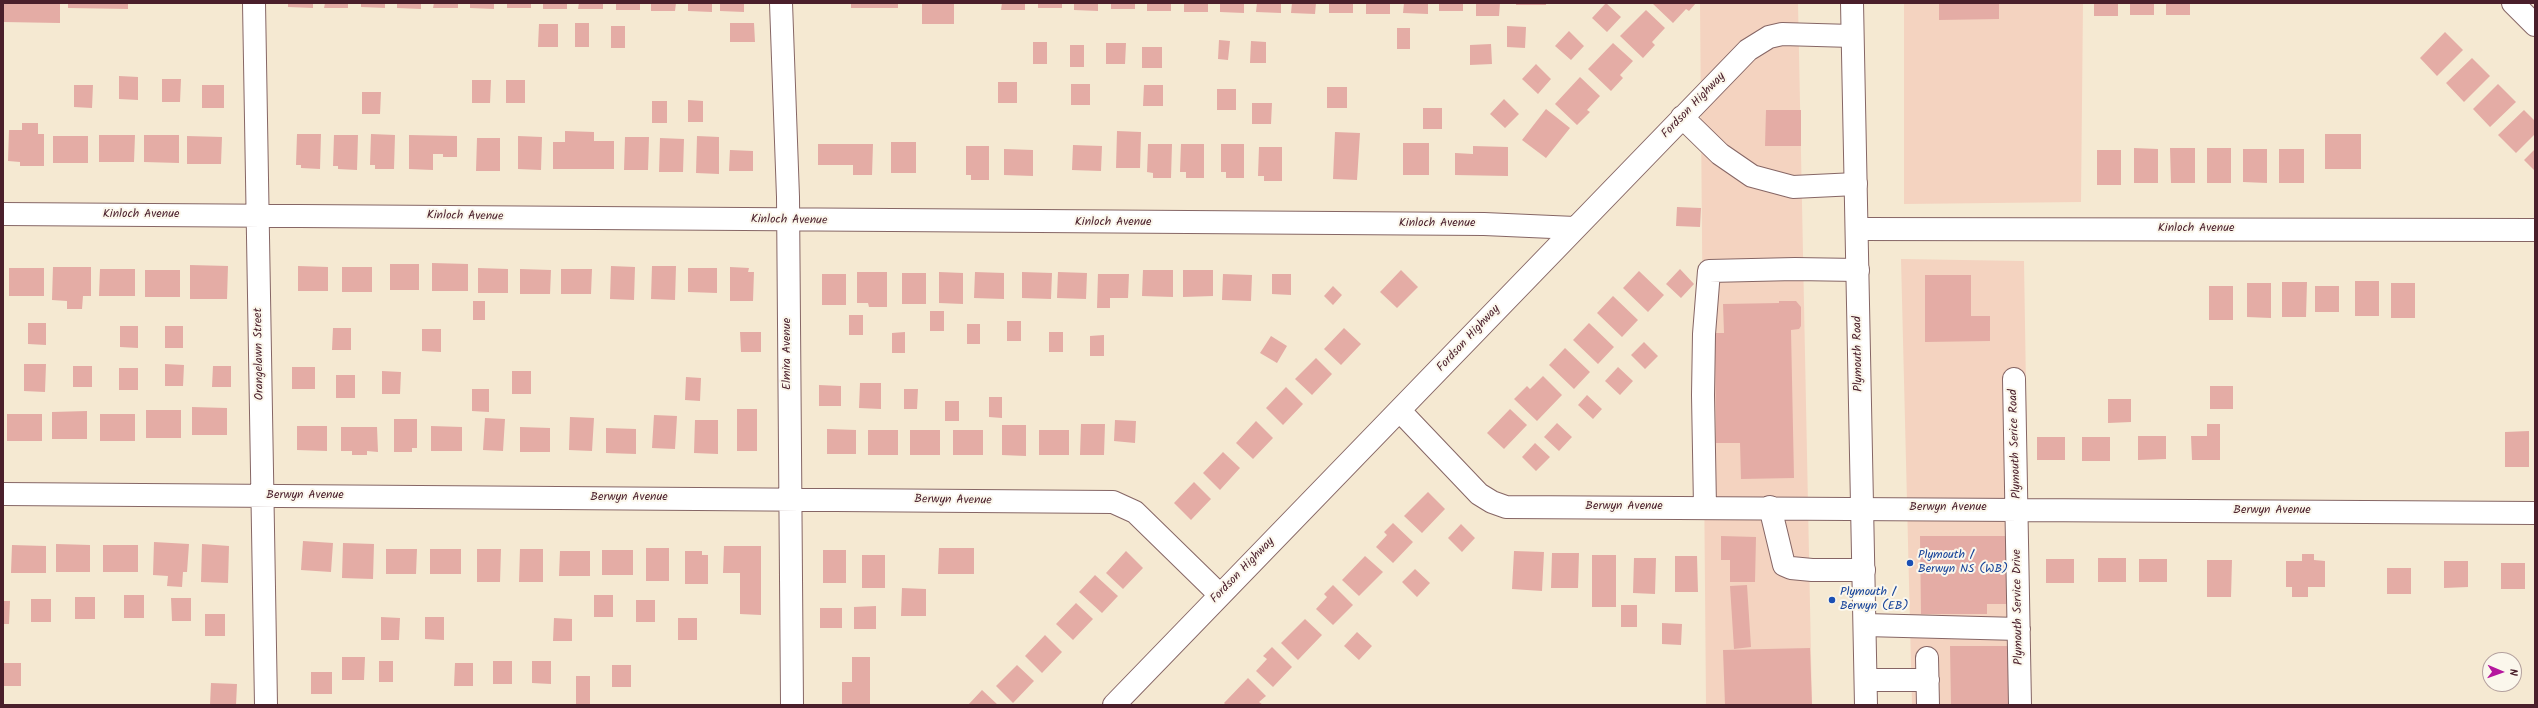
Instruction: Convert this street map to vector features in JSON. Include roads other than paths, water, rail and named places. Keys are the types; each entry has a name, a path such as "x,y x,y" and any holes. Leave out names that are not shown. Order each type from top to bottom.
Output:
{"street":[{"name":"Orangelawn Street","path":"254,3 266,705"},
{"name":"Elmira Avenue","path":"781,3 788,221 789,499 792,705"},
{"name":"Plymouth Road","path":"1852,3 1866,705"},
{"path":"2514,3 2535,25"},
{"name":"Fordson Highway","path":"1114,705 1400,411 1682,117 1756,43 1782,34 1852,36"},
{"path":"1682,117 1720,154 1752,176 1793,187 1856,184"},
{"name":"Kinloch Avenue","path":"3,214 788,221 1484,224 1575,228"},
{"name":"Kinloch Avenue","path":"1857,229 2535,230"},
{"path":"1706,507 1703,396 1704,334 1709,271 1795,268 1858,270"},
{"name":"Plymouth Serice Road","path":"2014,379 2018,509"},
{"name":"Berwyn Avenue","path":"1400,411 1479,494 1492,502 1506,507 1770,507 2535,513"},
{"name":"Berwyn Avenue","path":"3,494 1113,502 1135,512 1220,595"},
{"path":"1770,507 1780,557 1784,565 1791,568 1812,570 1864,570"},
{"name":"Plymouth Service Drive","path":"2018,509 2020,705"},
{"path":"1865,625 2019,629"},
{"path":"1927,658 1928,705"},
{"path":"1866,680 1928,680"}],"place":[{"name":"Plymouth / Berwyn NS (WB)","path":"1910,563"},
{"name":"Plymouth / Berwyn (EB)","path":"1832,600"}]}
